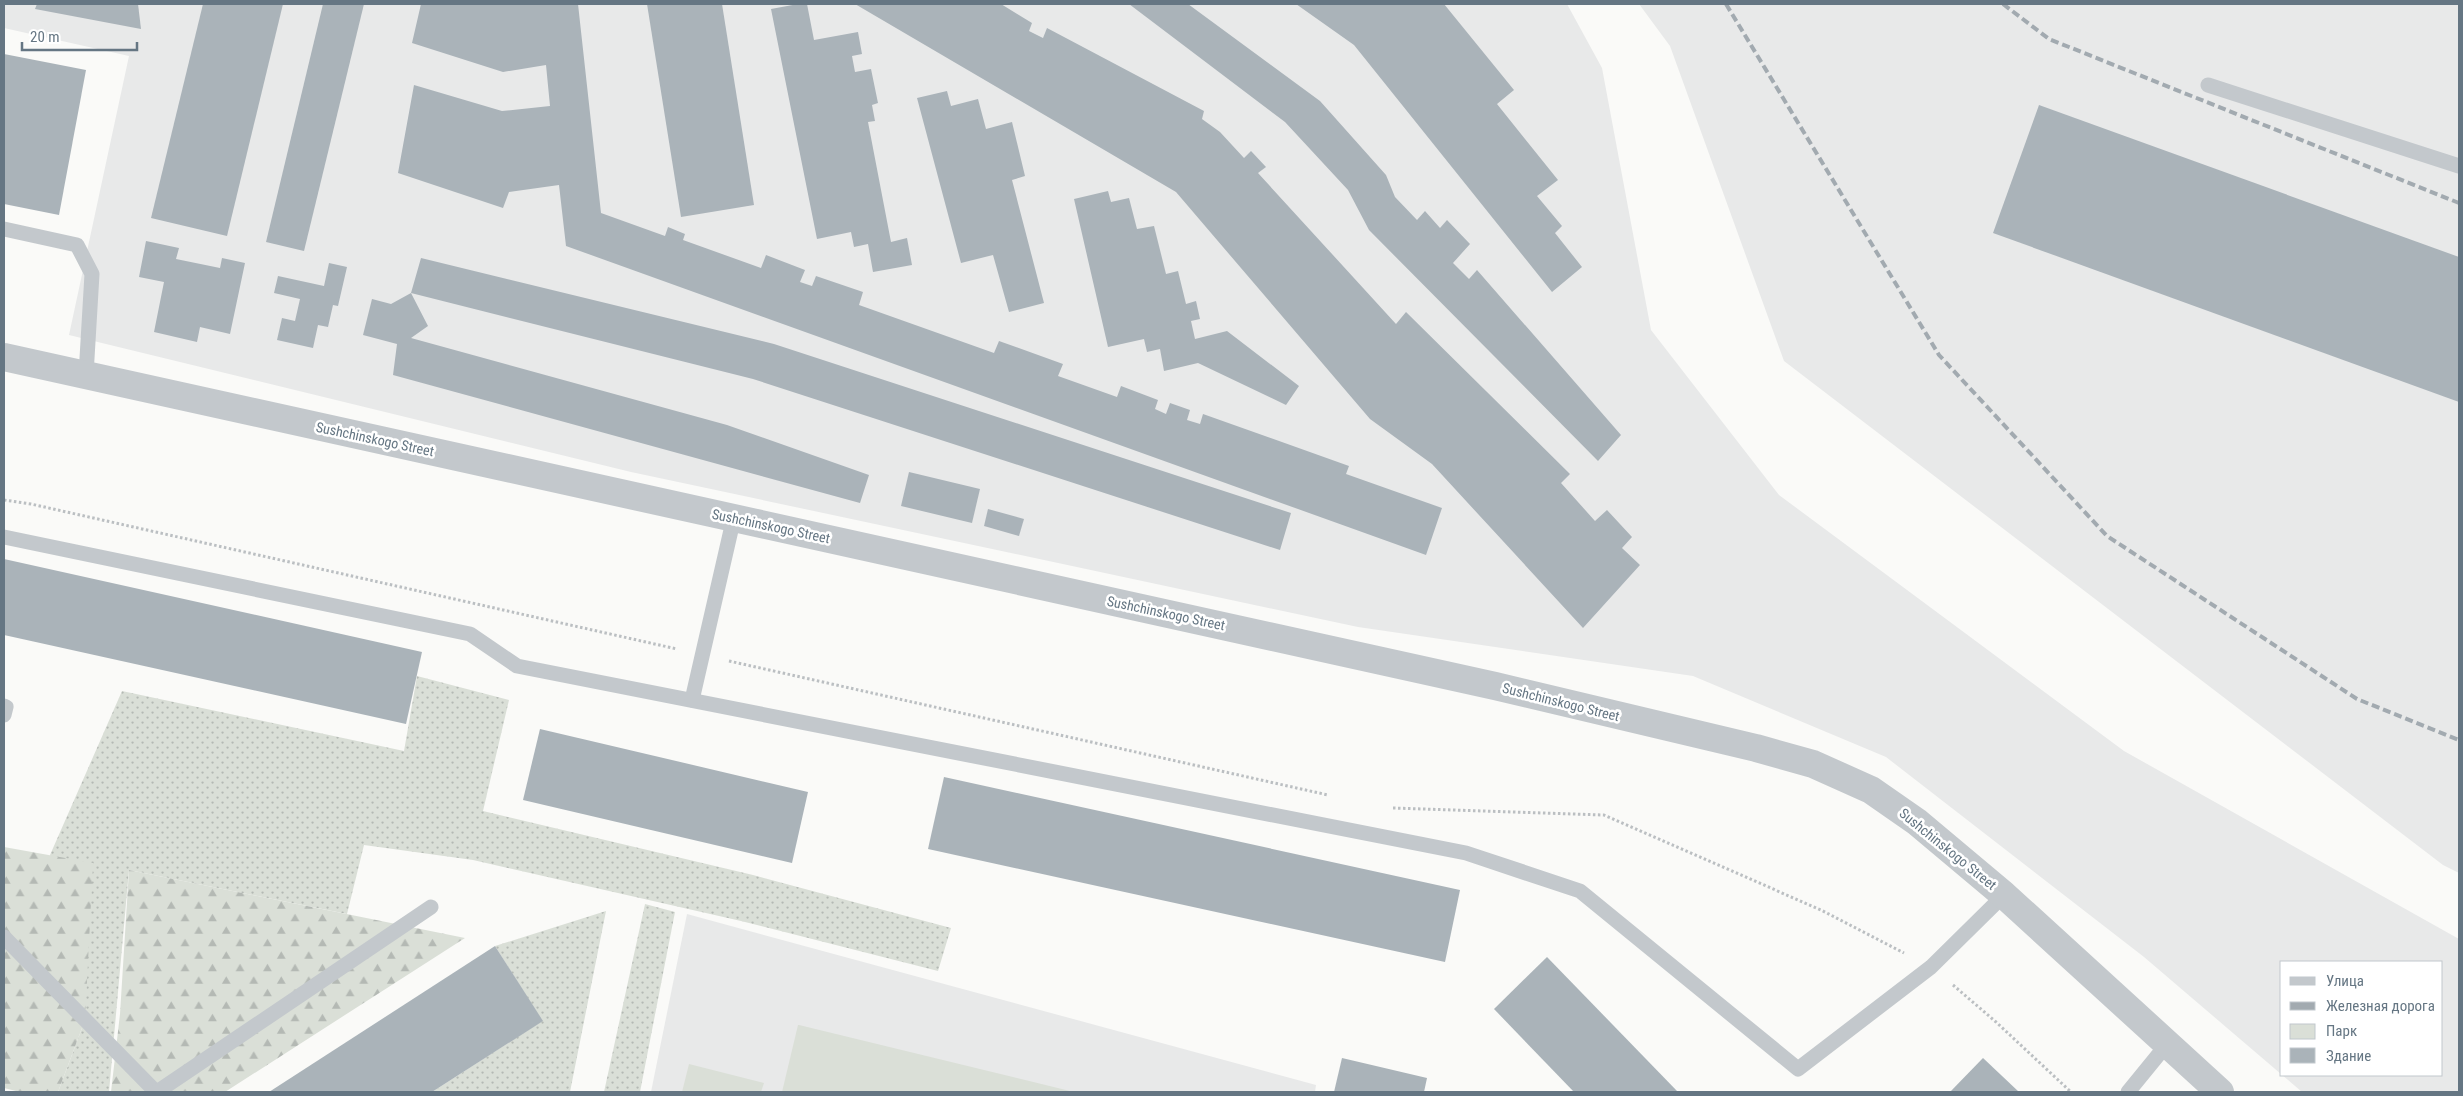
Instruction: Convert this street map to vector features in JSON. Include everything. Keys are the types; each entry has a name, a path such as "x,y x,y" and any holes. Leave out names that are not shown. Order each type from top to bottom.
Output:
{"street":[{"name":"Sushchinskogo Street","path":"4,357 1495,686 1756,748 1813,764 1871,790 1917,822 2004,895 2220,1092"}],"lane":[{"path":"2208,86 2459,166"},
{"path":"4,230 77,245 92,274 86,375"},
{"path":"692,700 734,517"},
{"path":"4,537 470,634 517,666 1466,853 1580,891 1798,1069 1931,967 2004,895"},
{"path":"4,706 6,707 4,715"},
{"path":"4,937 157,1092 432,907"},
{"path":"2128,1092 2168,1043"}],"path":[{"path":"4,500 31,504 1338,797"},
{"path":"1386,808 1604,815 1821,910 1931,967 1996,1022 2071,1092"}],"shaded area":[{"path":"4,4 1567,4 1602,68 1651,330 1779,495 2124,751 2459,939 2459,1092 2302,1092 2283,1076 2443,1076 2443,961 2280,961 2280,1073 2144,957 1886,757 1693,676 1358,627 631,472 69,335 129,56 4,28"},
{"path":"1639,4 2459,4 2459,873 2443,865 1784,361 1670,46"},
{"path":"687,914 1316,1085 1315,1092 651,1092"}],"green space":[{"path":"417,676 509,700 483,811 753,875 951,928 938,971 741,921 473,860 364,845 347,914 129,870 109,1092 58,1092 85,1020 50,855 122,691 404,751"},
{"path":"4,847 93,863 85,1020 58,1092 20,1092 4,1088"},
{"path":"129,870 465,938 225,1092 111,1092 120,1014"},
{"path":"645,904 675,912 640,1092 604,1092"},
{"path":"606,911 570,1092 432,1092 542,1021 495,946"},
{"path":"799,1025 1074,1092 782,1092"},
{"path":"689,1064 764,1083 761,1092 682,1092"}],"building":[{"path":"37,4 138,4 141,29 35,9"},
{"path":"203,4 283,4 227,236 151,218"},
{"path":"323,4 364,4 304,251 266,242"},
{"path":"421,4 578,4 601,213 665,236 668,227 685,234 683,240 761,268 766,255 805,270 800,282 812,286 816,276 863,292 859,305 994,353 999,341 1063,364 1058,376 1117,397 1121,386 1158,400 1155,409 1166,414 1170,403 1190,410 1187,420 1200,424 1203,414 1349,466 1346,474 1442,508 1426,555 566,246 559,185 509,192 503,208 398,173 414,85 502,111 550,106 546,65 503,72 412,43"},
{"path":"647,4 722,4 754,205 681,217"},
{"path":"807,4 814,40 858,32 862,54 852,56 855,72 871,69 878,103 872,105 875,121 868,122 891,242 907,238 912,265 873,272 868,244 854,247 851,232 817,239 771,9"},
{"path":"855,4 1001,4 1032,23 1029,31 1043,38 1047,28 1204,111 1202,119 1220,132 1244,158 1251,151 1266,167 1258,173 1396,324 1406,312 1570,474 1561,483 1595,521 1607,510 1632,537 1622,548 1640,565 1583,628 1432,464 1370,419 1176,192"},
{"path":"1129,4 1188,4 1320,101 1386,175 1395,197 1417,220 1425,211 1440,228 1447,220 1470,244 1453,263 1469,279 1477,270 1621,435 1598,461 1369,230 1348,190 1285,122"},
{"path":"1296,4 1444,4 1514,90 1497,104 1558,180 1537,196 1562,226 1555,233 1582,267 1552,292 1354,45"},
{"path":"4,54 86,70 59,215 4,204"},
{"path":"947,91 951,106 978,99 986,129 1012,122 1025,176 1012,180 1044,303 1009,312 993,255 961,263 917,98"},
{"path":"2039,105 2459,257 2459,402 1993,233"},
{"path":"1108,191 1111,202 1129,198 1137,229 1154,226 1166,274 1178,271 1186,304 1196,301 1200,319 1191,321 1195,339 1227,331 1299,386 1286,405 1198,363 1164,371 1160,349 1147,352 1144,339 1108,347 1074,199"},
{"path":"146,241 179,248 176,259 220,268 222,258 245,263 230,334 200,327 197,342 154,332 164,282 139,277"},
{"path":"421,258 774,344 1291,513 1280,550 753,379 411,293"},
{"path":"329,263 347,267 338,306 333,305 328,327 318,325 313,348 277,340 282,318 295,321 300,299 274,293 278,276 324,286"},
{"path":"411,293 428,326 411,338 727,425 869,475 860,503 393,375 397,344 363,335 372,299 391,304"},
{"path":"909,472 980,489 972,523 901,506"},
{"path":"988,509 1024,519 1019,536 984,526"},
{"path":"4,559 422,652 406,724 4,635"},
{"path":"540,729 808,792 792,863 523,800"},
{"path":"944,777 1460,890 1445,962 928,849"},
{"path":"495,946 543,1021 432,1092 269,1092"},
{"path":"1547,957 1678,1092 1574,1092 1494,1009"},
{"path":"1342,1058 1427,1078 1424,1092 1334,1092"},
{"path":"1983,1058 2019,1092 1950,1092"}],"railway":[{"path":"1726,4 1939,355 2107,536 2357,699 2459,740"},
{"path":"2003,4 2049,39 2459,203"}]}
